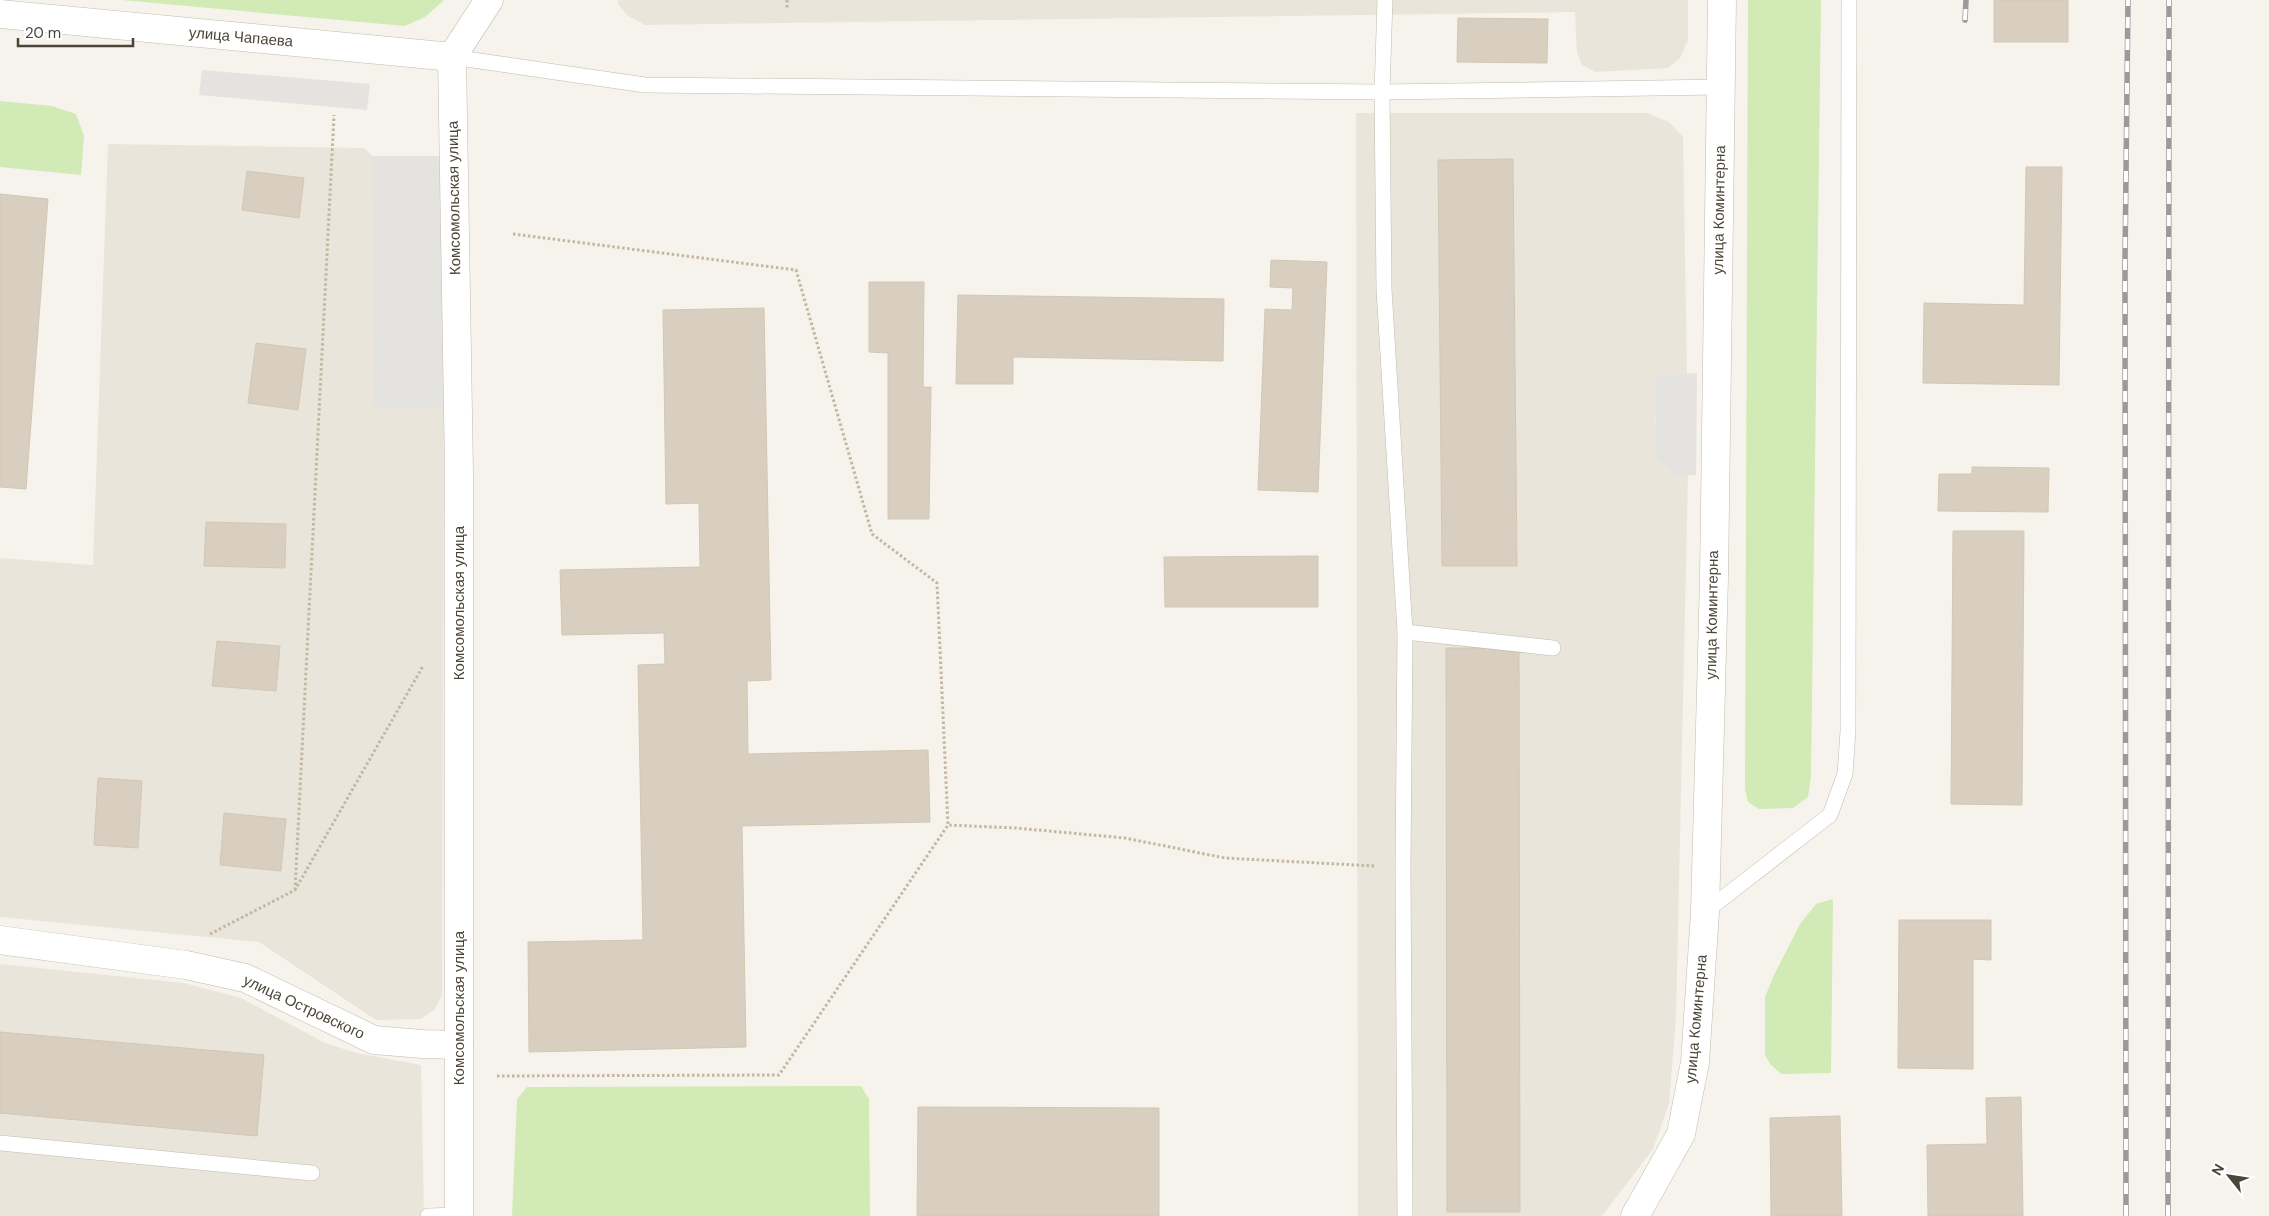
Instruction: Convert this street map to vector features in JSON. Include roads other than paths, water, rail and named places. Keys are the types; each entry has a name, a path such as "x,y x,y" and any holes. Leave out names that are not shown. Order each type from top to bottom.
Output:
{"street":[{"path":"452,57 489,0"},
{"name":"улица Коминтерна","path":"1635,1216 1680,1134 1695,1062 1704,912 1714,578 1722,0"},
{"name":"улица Чапаева","path":"0,14 452,57"},
{"name":"Комсомольская улица","path":"452,57 459,472 459,1216"},
{"name":"улица Островского","path":"0,940 186,964 245,978 374,1040 459,1045"}],"lane":[{"path":"1385,0 1382,92 1384,289 1405,632 1403,867 1405,1216"},
{"path":"1704,912 1830,815 1845,774 1848,721 1849,0"},
{"path":"452,57 645,84 1382,92 1721,87"},
{"path":"1405,632 1553,648"},
{"path":"0,1143 312,1173"},
{"path":"428,1216 459,1216"}],"railway":[{"path":"1965,20 1966,0"},
{"path":"2126,1216 2125,262 2128,0"},
{"path":"2168,1216 2169,0"}]}
